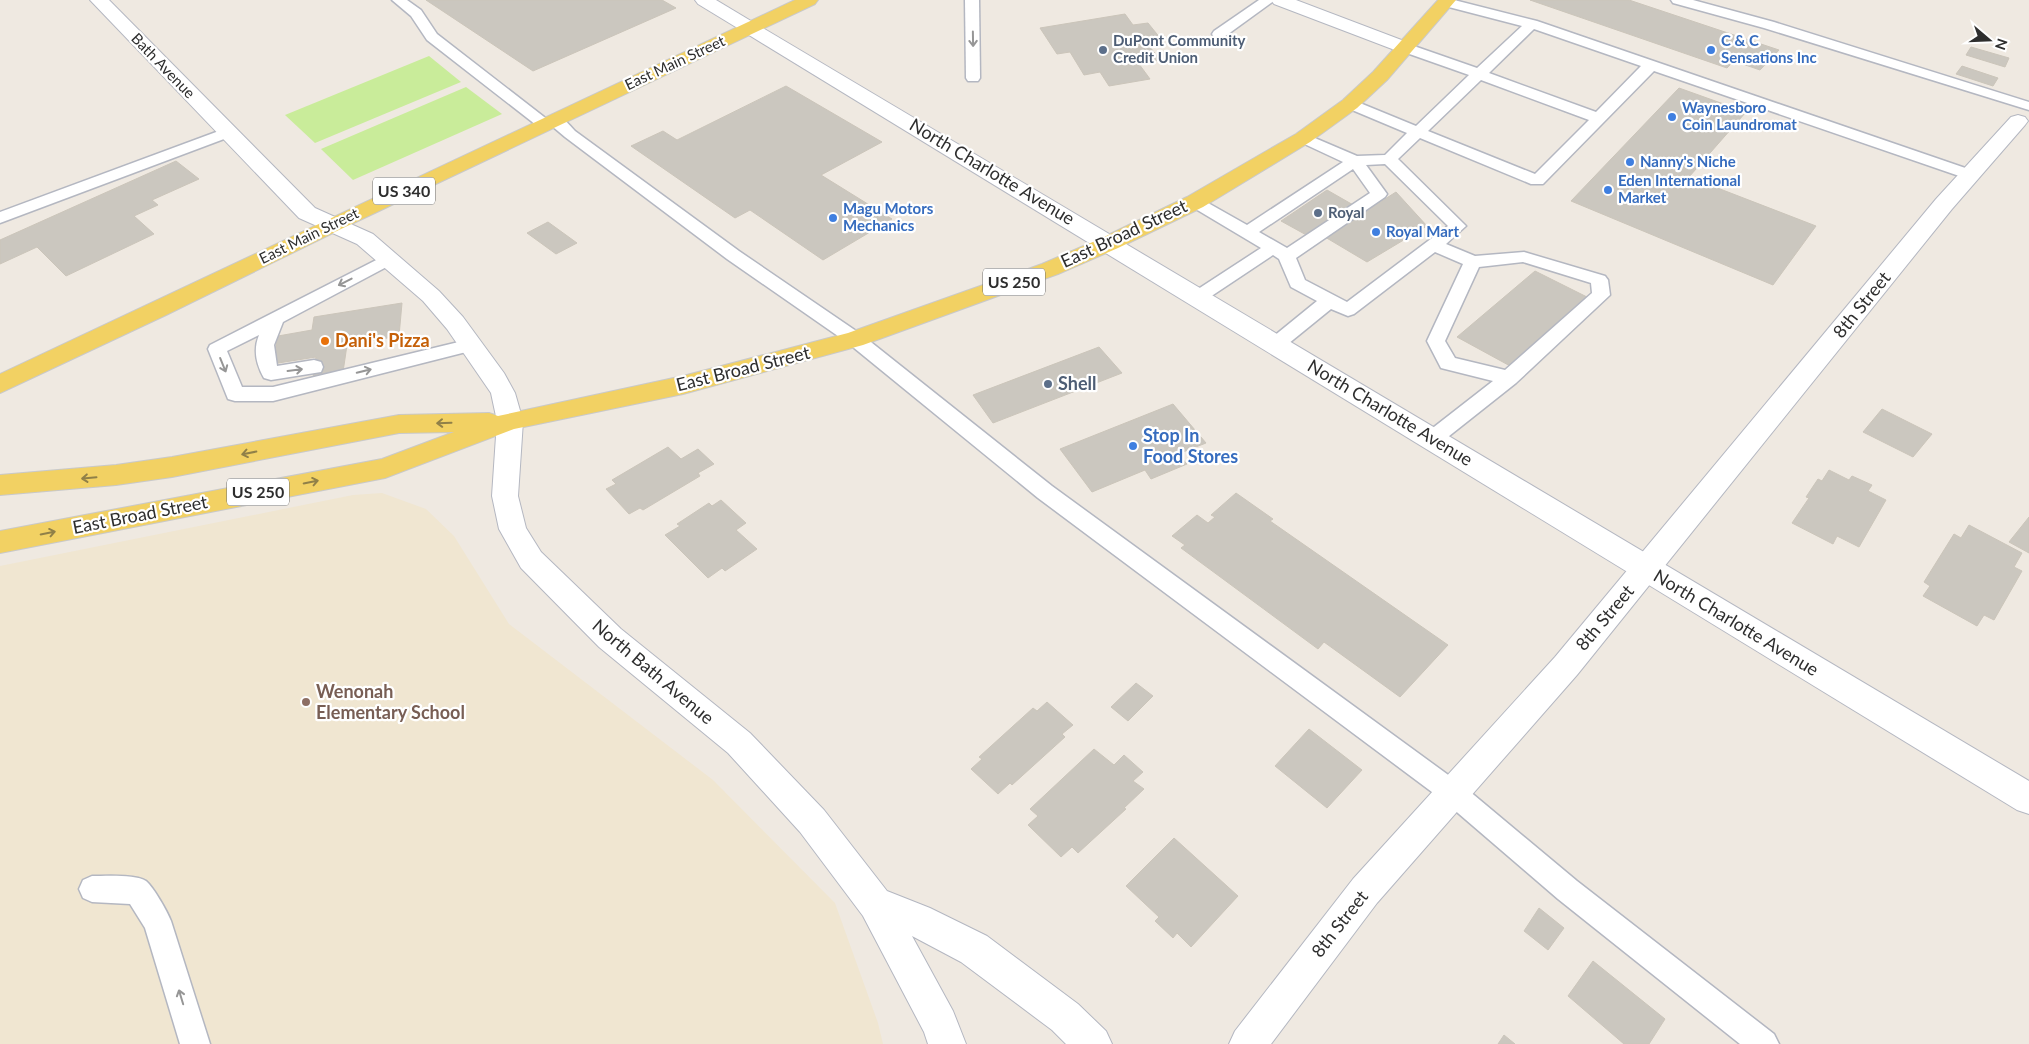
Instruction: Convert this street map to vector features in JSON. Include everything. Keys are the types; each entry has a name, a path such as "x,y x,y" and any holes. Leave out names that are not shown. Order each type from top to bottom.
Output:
{"main road":[{"name":"East Main Street","path":"0,384 158,310 333,224 809,0"},
{"name":"East Broad Street","path":"0,542 385,468 510,421 683,385 855,339 1050,269 1110,243 1194,202 1304,138 1350,104 1380,76 1446,1"},
{"name":"East Broad Street","path":"0,485 116,475 172,467 398,424 510,421"}],"street":[{"name":"Bath Avenue","path":"99,0 226,133 307,213 333,224"},
{"name":"North Charlotte Avenue","path":"704,0 1110,243 2029,799"},
{"path":"1280,0 1406,48"},
{"name":"8th Street","path":"1248,1044 1364,891 1566,666 1944,204 1971,175 2025,110"},
{"name":"North Bath Avenue","path":"333,224 365,239 431,296 455,323 496,379 503,393 510,421 506,496 513,529 531,560 610,638 739,744 812,821 875,904 940,1024 947,1044"},
{"path":"875,904 918,920 974,950 1065,1017 1093,1044"}],"lane":[{"path":"399,0 416,13 432,37 550,122 570,134 733,255 855,339 1044,492 1452,793 1622,936 1764,1044"},
{"path":"972,0 974,78"},
{"path":"1219,34 1268,0"},
{"path":"1678,0 1769,25 2025,110"},
{"path":"1446,1 1532,24 1971,175"},
{"path":"1304,138 1355,161 1389,159 1532,24"},
{"path":"1406,48 1598,118"},
{"path":"1350,104 1537,180 1650,66"},
{"path":"0,218 226,133"},
{"path":"1194,202 1279,252 1297,283 1348,310 1458,226 1389,159"},
{"path":"1246,233 1355,161"},
{"path":"1198,297 1379,194 1355,161"},
{"path":"1432,439 1509,378 1601,295 1599,280 1524,257 1473,262 1434,245"},
{"path":"388,259 217,348 235,394 273,394 471,345"},
{"path":"1473,262 1436,341 1448,363 1509,378"},
{"path":"1276,344 1330,300"},
{"path":"276,318 265,340 265,362 271,373 314,367"},
{"path":"345,361 380,353 408,360"},
{"path":"92,889 137,891 157,921 195,1044"}],"shaded area":[{"name":"Wenonah Elementary School","path":"382,493 426,509 454,536 509,624 713,780 835,903 878,1023 883,1044 0,1044 0,566 353,495"}],"green space":[{"path":"429,56 461,82 315,143 285,115"},
{"path":"466,87 502,114 353,180 321,149"}],"building":[{"path":"426,0 662,0 676,8 533,71"},
{"path":"1530,0 1629,0 1779,50 1760,70 1734,61 1727,68"},
{"name":"DuPont Community Credit Union","path":"1125,14 1133,25 1148,23 1165,44 1150,47 1160,60 1139,64 1150,79 1109,86 1100,72 1084,75 1070,52 1057,54 1040,28"},
{"path":"1971,47 2009,58 2005,67 1966,55"},
{"path":"1962,66 1998,78 1993,86 1956,74"},
{"path":"786,86 882,142 821,175 892,219 823,260 750,210 735,218 631,146 663,131 677,140"},
{"path":"1679,88 1746,112 1689,177 1816,226 1773,285 1571,201"},
{"path":"176,161 199,179 152,200 158,205 134,216 154,234 66,276 37,247 0,264 0,240"},
{"name":"Royal","path":"1327,190 1355,206 1310,237 1281,221"},
{"name":"Royal Mart","path":"1396,192 1427,226 1367,262 1325,237"},
{"path":"548,222 577,243 556,254 527,233"},
{"path":"1535,271 1587,297 1512,367 1457,337"},
{"name":"Dani's Pizza","path":"402,303 399,336 347,345 343,372 313,378 316,357 272,364 278,336 312,330 314,317"},
{"name":"Shell","path":"1099,347 1122,373 993,423 973,395"},
{"name":"Stop In Food Stores","path":"1173,404 1206,443 1178,454 1187,464 1151,479 1145,470 1092,492 1060,449"},
{"path":"1882,409 1932,434 1913,457 1863,432"},
{"path":"668,447 681,459 698,449 714,464 698,473 700,476 643,510 640,508 629,514 606,489 616,484 612,480"},
{"path":"1829,470 1849,480 1852,476 1872,485 1868,491 1886,500 1859,547 1837,536 1833,544 1792,523 1809,498 1806,497 1818,479 1822,481"},
{"path":"1236,493 1273,519 1270,521 1448,645 1400,697 1324,642 1318,649 1181,548 1185,545 1172,536 1197,515 1208,523 1215,517 1211,515"},
{"path":"721,500 746,523 736,530 757,549 725,571 722,568 708,578 665,535 680,526 677,524 709,503 712,506"},
{"path":"2029,517 2029,553 2009,542"},
{"path":"1969,525 2022,553 2014,567 2022,571 1994,620 1984,615 1977,626 1923,596 1930,586 1924,582 1954,534 1961,538"},
{"path":"1136,683 1153,696 1128,721 1111,707"},
{"path":"1047,702 1073,725 1062,734 1065,737 1012,785 1010,783 998,794 971,769 982,759 979,757 1033,708 1037,711"},
{"path":"1309,729 1362,770 1327,808 1275,766"},
{"path":"1094,749 1114,765 1124,755 1143,772 1133,781 1144,789 1124,808 1126,809 1078,853 1072,847 1061,857 1028,825 1038,816 1030,809"},
{"path":"1174,838 1238,896 1191,947 1177,933 1173,938 1155,921 1159,917 1126,886"},
{"path":"1539,908 1564,928 1548,950 1524,931"},
{"path":"1593,961 1665,1019 1649,1044 1624,1044 1568,996"},
{"path":"1504,1035 1515,1044 1498,1044"}],"place":[{"name":"DuPont Community Credit Union","path":"1103,50"},
{"name":"C & C Sensations Inc","path":"1711,50"},
{"name":"Waynesboro Coin Laundromat","path":"1672,117"},
{"name":"Nanny's Niche","path":"1630,162"},
{"name":"Eden International Market","path":"1608,190"},
{"name":"Royal","path":"1318,213"},
{"name":"Magu Motors Mechanics","path":"833,218"},
{"name":"Royal Mart","path":"1376,232"},
{"name":"Dani's Pizza","path":"325,341"},
{"name":"Shell","path":"1048,384"},
{"name":"Stop In Food Stores","path":"1133,446"},
{"name":"Wenonah Elementary School","path":"306,702"}]}
